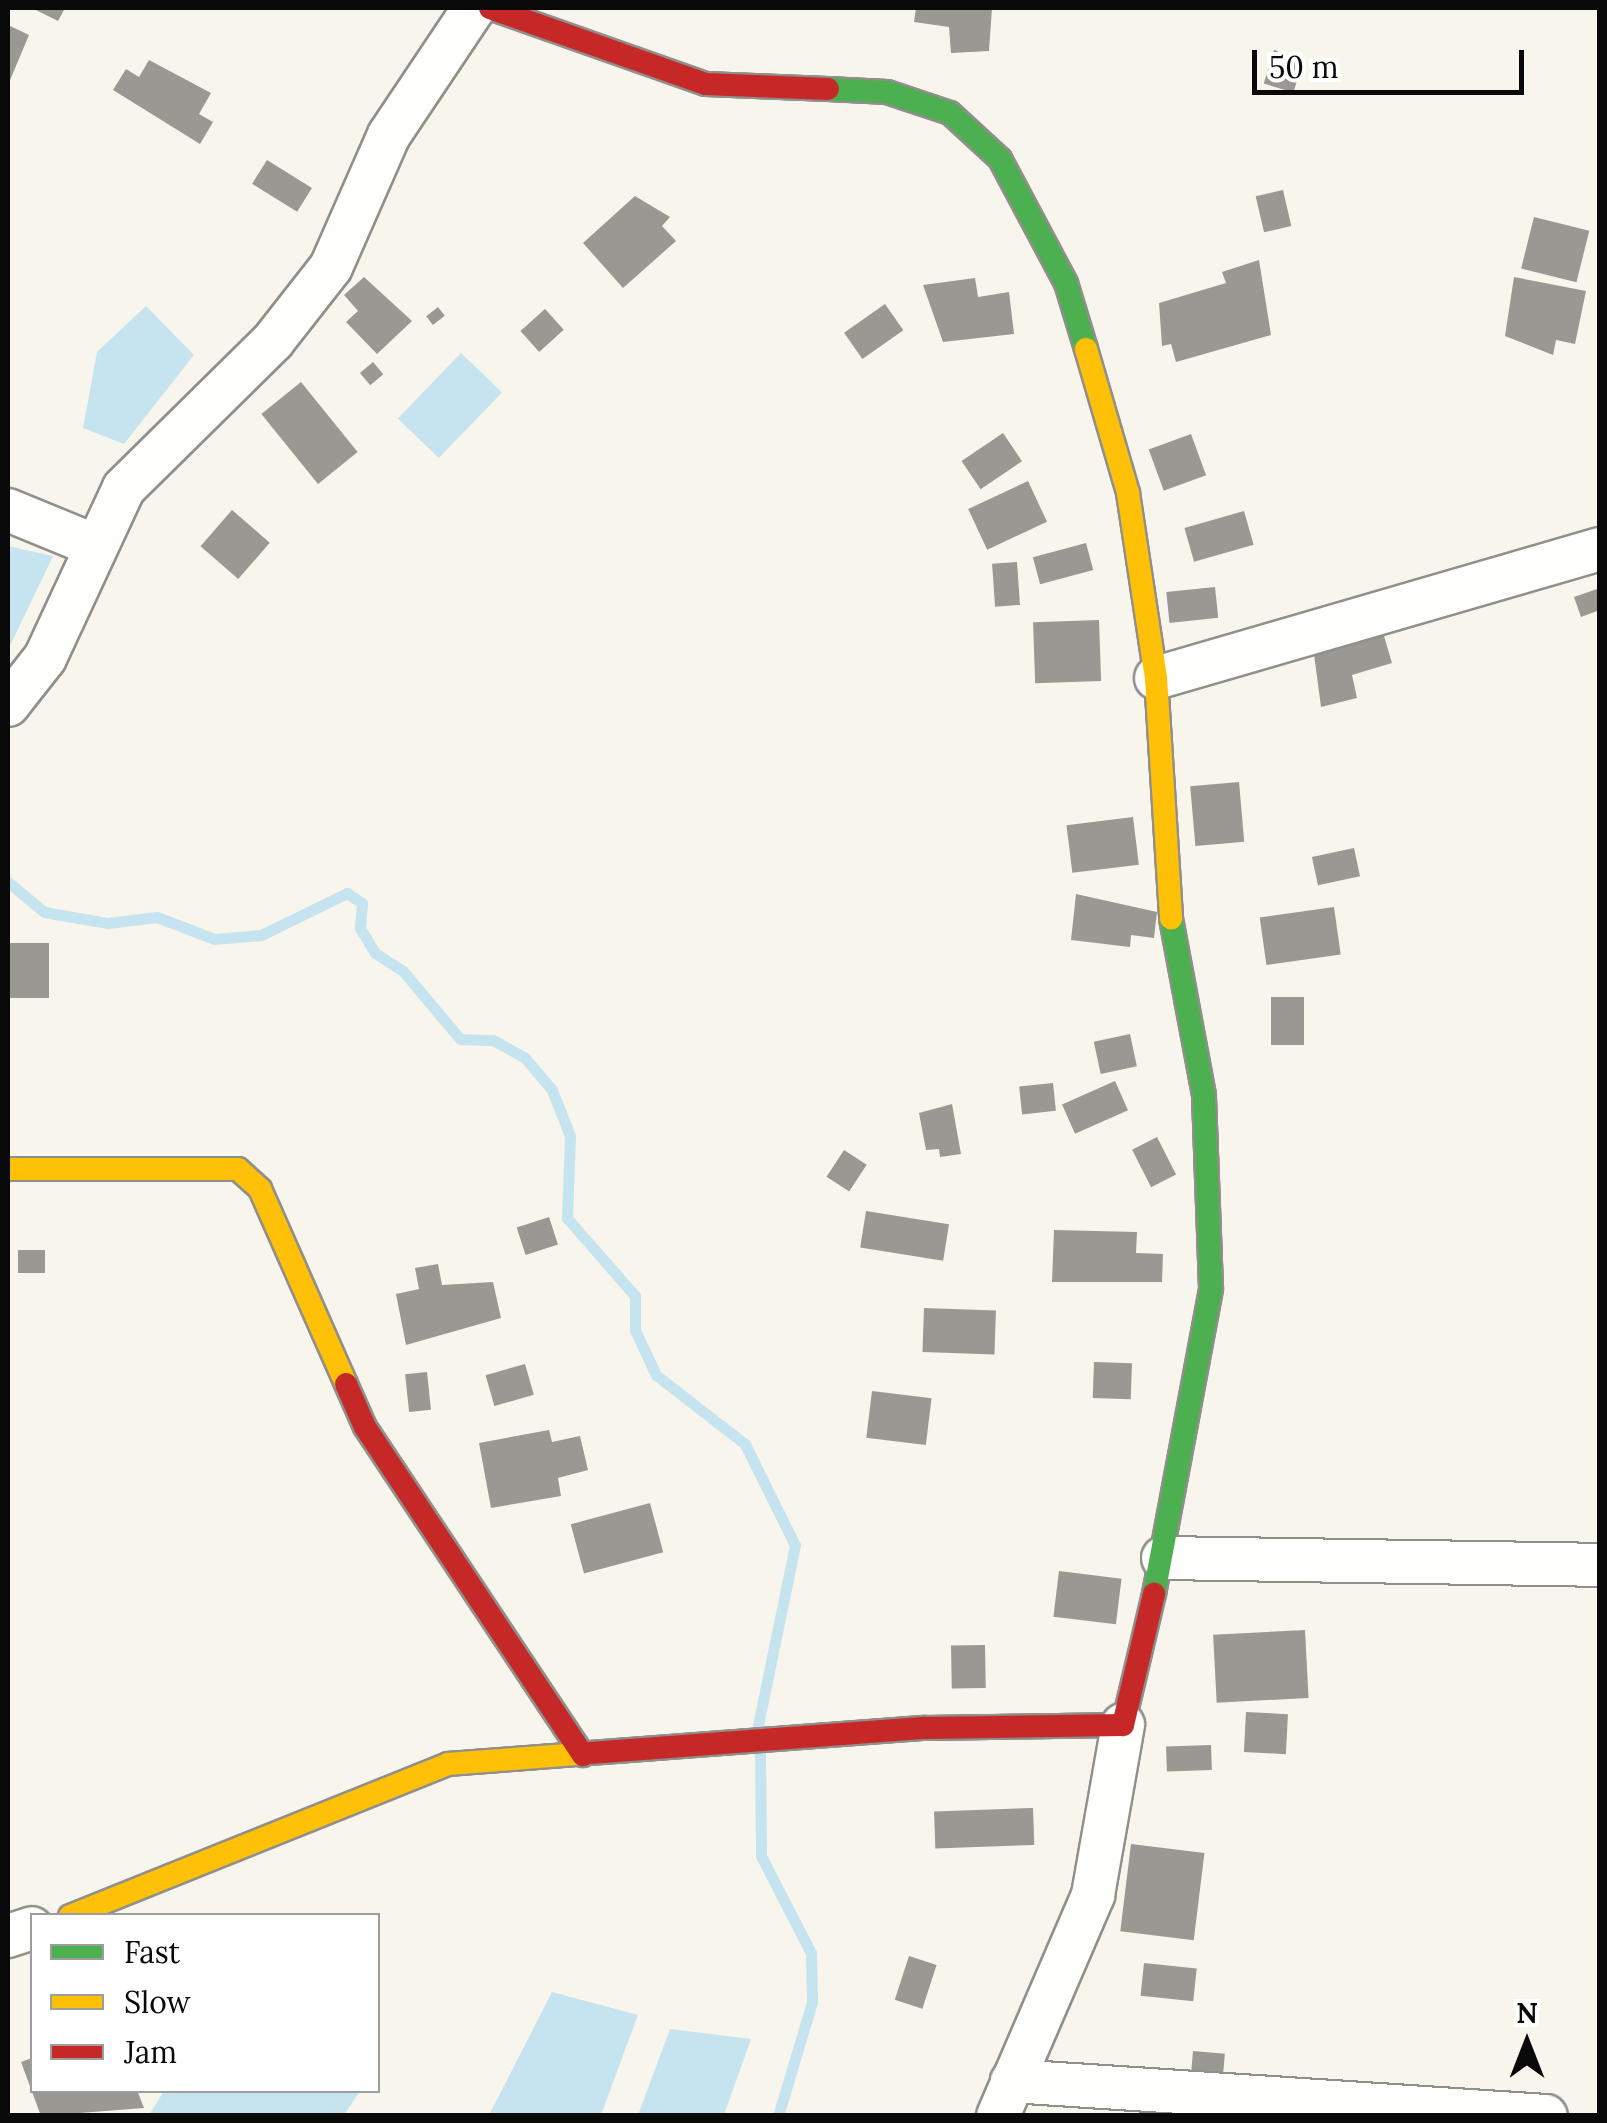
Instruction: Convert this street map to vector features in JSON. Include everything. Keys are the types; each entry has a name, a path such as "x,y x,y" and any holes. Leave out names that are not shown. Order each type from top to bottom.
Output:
{"street":[{"path":"8,705 45,658 92,544 124,488 273,340 331,267 389,135 474,8"},
{"path":"490,8 706,84 887,92 950,113 1000,159 1066,283 1128,493 1156,678 1164,883 1204,1095 1211,1288 1163,1558 1123,1725 1093,1895 1005,2098 1546,2116"},
{"path":"8,510 92,544"},
{"path":"1156,678 1600,549"},
{"path":"8,1169 84,1176 189,1164 238,1168 260,1189 365,1427 583,1755"},
{"path":"1163,1558 1600,1565"},
{"path":"77,1913 448,1764 782,1737 1123,1725"}],"water":[{"path":"146,306 194,355 124,444 83,428 97,352"},
{"path":"461,353 502,393 439,458 398,418"},
{"path":"8,546 53,556 8,650"},
{"path":"552,1992 638,2015 601,2115 489,2115"},
{"path":"670,2029 751,2039 724,2115 638,2115"},
{"path":"162,2093 359,2093 344,2115 149,2115"}],"building":[{"path":"32,8 65,8 58,21"},
{"path":"916,8 992,8 989,51 951,53 949,27 914,22"},
{"path":"8,25 29,35 8,85"},
{"path":"1274,50 1304,59 1293,93 1264,83"},
{"path":"149,60 211,93 199,114 213,122 200,144 113,90 126,69 139,77"},
{"path":"267,160 312,188 297,212 252,184"},
{"path":"1283,190 1291,226 1264,232 1256,196"},
{"path":"635,196 670,217 662,226 676,241 623,288 583,243"},
{"path":"1534,217 1589,231 1576,282 1521,268"},
{"path":"1259,260 1271,335 1176,362 1171,344 1162,346 1159,303 1226,283 1222,272"},
{"path":"364,277 412,321 377,354 346,322 358,311 344,295"},
{"path":"1514,277 1586,291 1575,344 1556,340 1553,355 1505,336"},
{"path":"975,278 978,297 1009,292 1014,334 943,342 923,285"},
{"path":"885,304 903,330 862,359 844,333"},
{"path":"438,307 445,316 433,325 426,316"},
{"path":"545,309 564,330 539,352 520,331"},
{"path":"373,362 383,374 370,385 360,373"},
{"path":"301,382 358,452 318,484 261,414"},
{"path":"1003,433 1022,461 981,489 962,461"},
{"path":"1191,434 1206,475 1164,491 1149,449"},
{"path":"1028,481 1047,522 987,550 968,509"},
{"path":"232,510 270,543 238,579 201,546"},
{"path":"1244,511 1254,545 1194,562 1184,528"},
{"path":"1086,543 1093,570 1040,584 1033,557"},
{"path":"1017,562 1020,605 995,607 992,564"},
{"path":"1215,587 1218,618 1170,623 1166,592"},
{"path":"1600,588 1600,610 1581,617 1574,597"},
{"path":"1379,619 1392,663 1352,675 1357,698 1321,707 1312,639"},
{"path":"1099,620 1101,681 1035,683 1033,622"},
{"path":"1239,782 1244,842 1195,846 1190,786"},
{"path":"1133,817 1139,865 1072,873 1066,825"},
{"path":"1354,848 1360,876 1318,885 1312,857"},
{"path":"1076,894 1157,912 1154,938 1131,935 1130,947 1071,940"},
{"path":"1334,907 1341,955 1266,965 1260,917"},
{"path":"8,943 49,943 49,998 8,998"},
{"path":"1271,997 1304,997 1304,1045 1271,1045"},
{"path":"1130,1034 1137,1066 1101,1074 1094,1042"},
{"path":"1115,1081 1128,1110 1075,1134 1062,1105"},
{"path":"1053,1083 1056,1111 1022,1114 1019,1087"},
{"path":"952,1104 961,1154 940,1157 939,1149 926,1150 919,1113"},
{"path":"1157,1137 1176,1174 1151,1187 1132,1150"},
{"path":"844,1150 867,1165 849,1192 827,1177"},
{"path":"866,1211 949,1224 943,1261 860,1248"},
{"path":"549,1217 558,1245 526,1255 517,1228"},
{"path":"1054,1230 1137,1232 1136,1253 1163,1254 1162,1282 1052,1282"},
{"path":"18,1250 45,1250 45,1273 18,1273"},
{"path":"438,1264 442,1285 493,1282 501,1318 406,1345 396,1294 419,1289 415,1268"},
{"path":"924,1308 996,1311 994,1354 922,1352"},
{"path":"1094,1362 1132,1363 1131,1399 1093,1398"},
{"path":"525,1364 534,1395 494,1406 486,1375"},
{"path":"427,1372 431,1410 409,1412 405,1374"},
{"path":"872,1391 932,1398 926,1445 866,1438"},
{"path":"549,1430 552,1442 580,1436 588,1470 558,1478 561,1496 491,1508 479,1443"},
{"path":"650,1503 663,1552 584,1573 571,1524"},
{"path":"1059,1571 1122,1579 1116,1624 1053,1617"},
{"path":"1305,1630 1309,1698 1217,1703 1213,1635"},
{"path":"985,1645 986,1688 952,1689 951,1646"},
{"path":"1246,1712 1288,1714 1286,1754 1244,1752"},
{"path":"1211,1745 1212,1770 1167,1772 1166,1747"},
{"path":"1033,1808 1034,1845 935,1848 934,1811"},
{"path":"1131,1844 1204,1853 1194,1940 1120,1931"},
{"path":"909,1956 937,1965 922,2009 895,2000"},
{"path":"1144,1963 1197,1969 1193,2001 1141,1996"},
{"path":"1193,2051 1225,2054 1223,2081 1191,2078"},
{"path":"30,2059 30,2086 21,2062"},
{"path":"32,2093 138,2093 144,2108 41,2116"}],"waterway":[{"path":"8,882 44,912 108,923 157,917 214,939 261,935 347,893 362,903 360,928 375,953 403,971 460,1039 493,1040 525,1058 552,1090 570,1136 567,1218 635,1296 635,1330 656,1375 745,1444 795,1545 758,1725"},
{"path":"760,1753 761,1856 811,1953 812,2002 778,2116"}],"traffic: fast":[{"path":"828,89 887,92 950,113 1000,159 1066,283 1086,349"},
{"path":"1154,1594 1211,1288 1204,1095 1171,919"}],"traffic: slow":[{"path":"1086,349 1128,493 1156,678 1171,919"},
{"path":"8,1169 238,1169 260,1189 346,1384"},
{"path":"77,1913 448,1764 590,1753"}],"traffic: jam":[{"path":"490,8 706,84 828,89"},
{"path":"346,1384 365,1427 583,1755"},
{"path":"590,1753 925,1728 1123,1725 1154,1594"}]}
